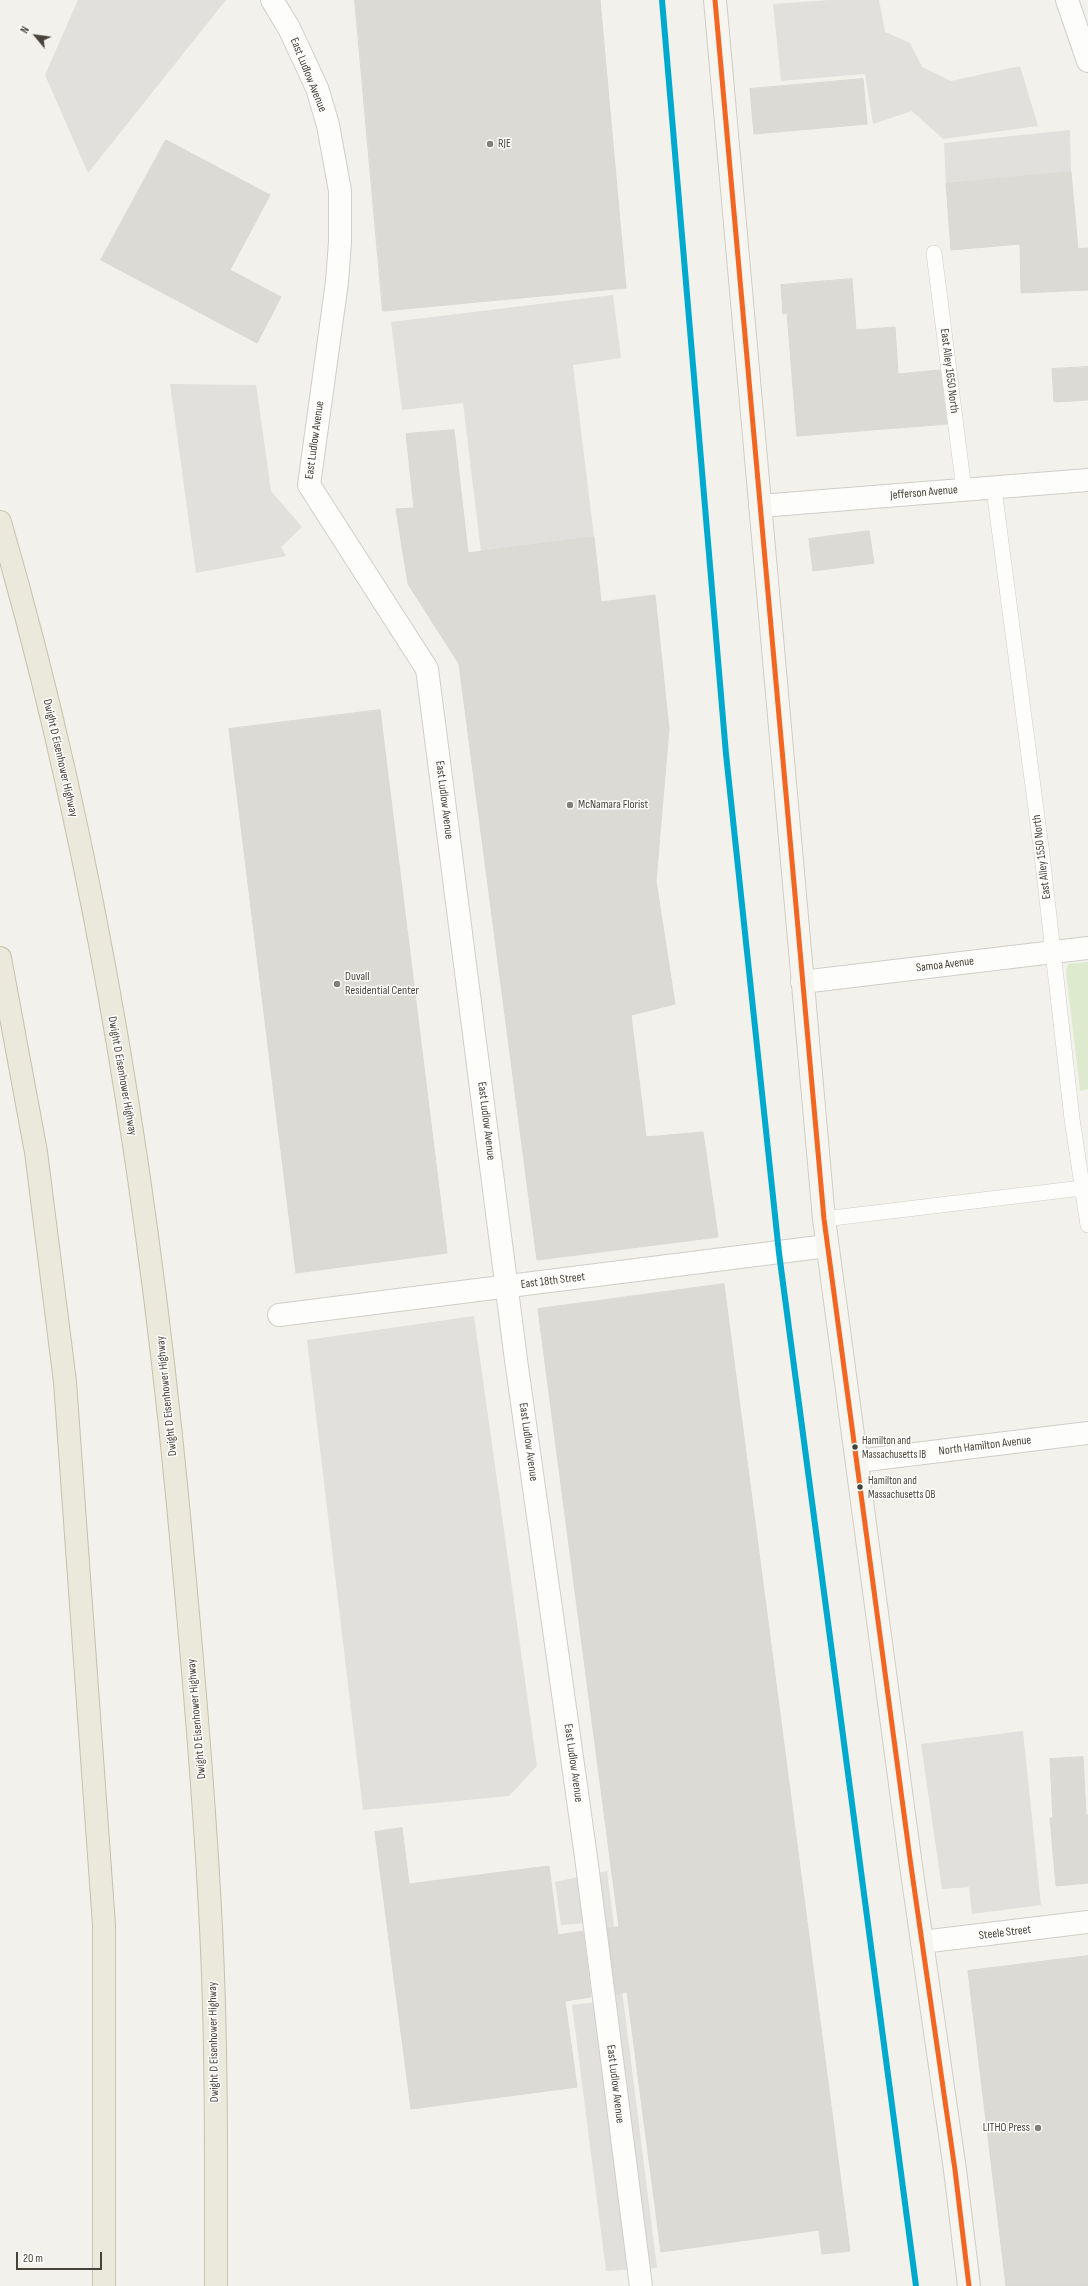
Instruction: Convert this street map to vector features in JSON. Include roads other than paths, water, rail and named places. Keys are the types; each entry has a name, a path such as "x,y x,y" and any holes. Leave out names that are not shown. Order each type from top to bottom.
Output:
{"highway":[{"name":"Dwight D Eisenhower Highway","path":"0,522 36,657 67,785 92,907 136,1153 158,1307 172,1430 205,1829 214,2019 216,2286"},
{"path":"0,958 36,1152 65,1382 104,1925 104,2286"}],"street":[{"name":"East Ludlow Avenue","path":"272,0 289,28 316,88 328,125 340,190 340,256 309,485 427,669 508,1287 519,1382 586,1857 641,2286"},
{"path":"715,0 824,1220 858,1461 922,1942 955,2170 969,2286"},
{"path":"1076,12 1088,61"},
{"name":"Jefferson Avenue","path":"760,506 994,489 1088,480"},
{"name":"Samoa Avenue","path":"802,982 1088,948"},
{"name":"East 18th Street","path":"279,1315 827,1246"},
{"name":"North Hamilton Avenue","path":"858,1461 1088,1434"},
{"name":"Steele Street","path":"922,1942 1088,1922"}],"lane":[{"name":"East Alley 1650 North","path":"934,252 964,490"},
{"name":"East Alley 1550 North","path":"994,489 1053,952 1072,1119 1088,1225"},
{"path":"824,1220 1082,1188"}],"place":[{"name":"RJE","path":"490,144"},
{"name":"McNamara Florist","path":"570,805"},
{"name":"Duvall Residential Center","path":"337,984"},
{"name":"Hamilton and Massachusetts IB","path":"855,1447"},
{"name":"Hamilton and Massachusetts OB","path":"860,1487"},
{"name":"LITHO Press","path":"1038,2128"}]}
